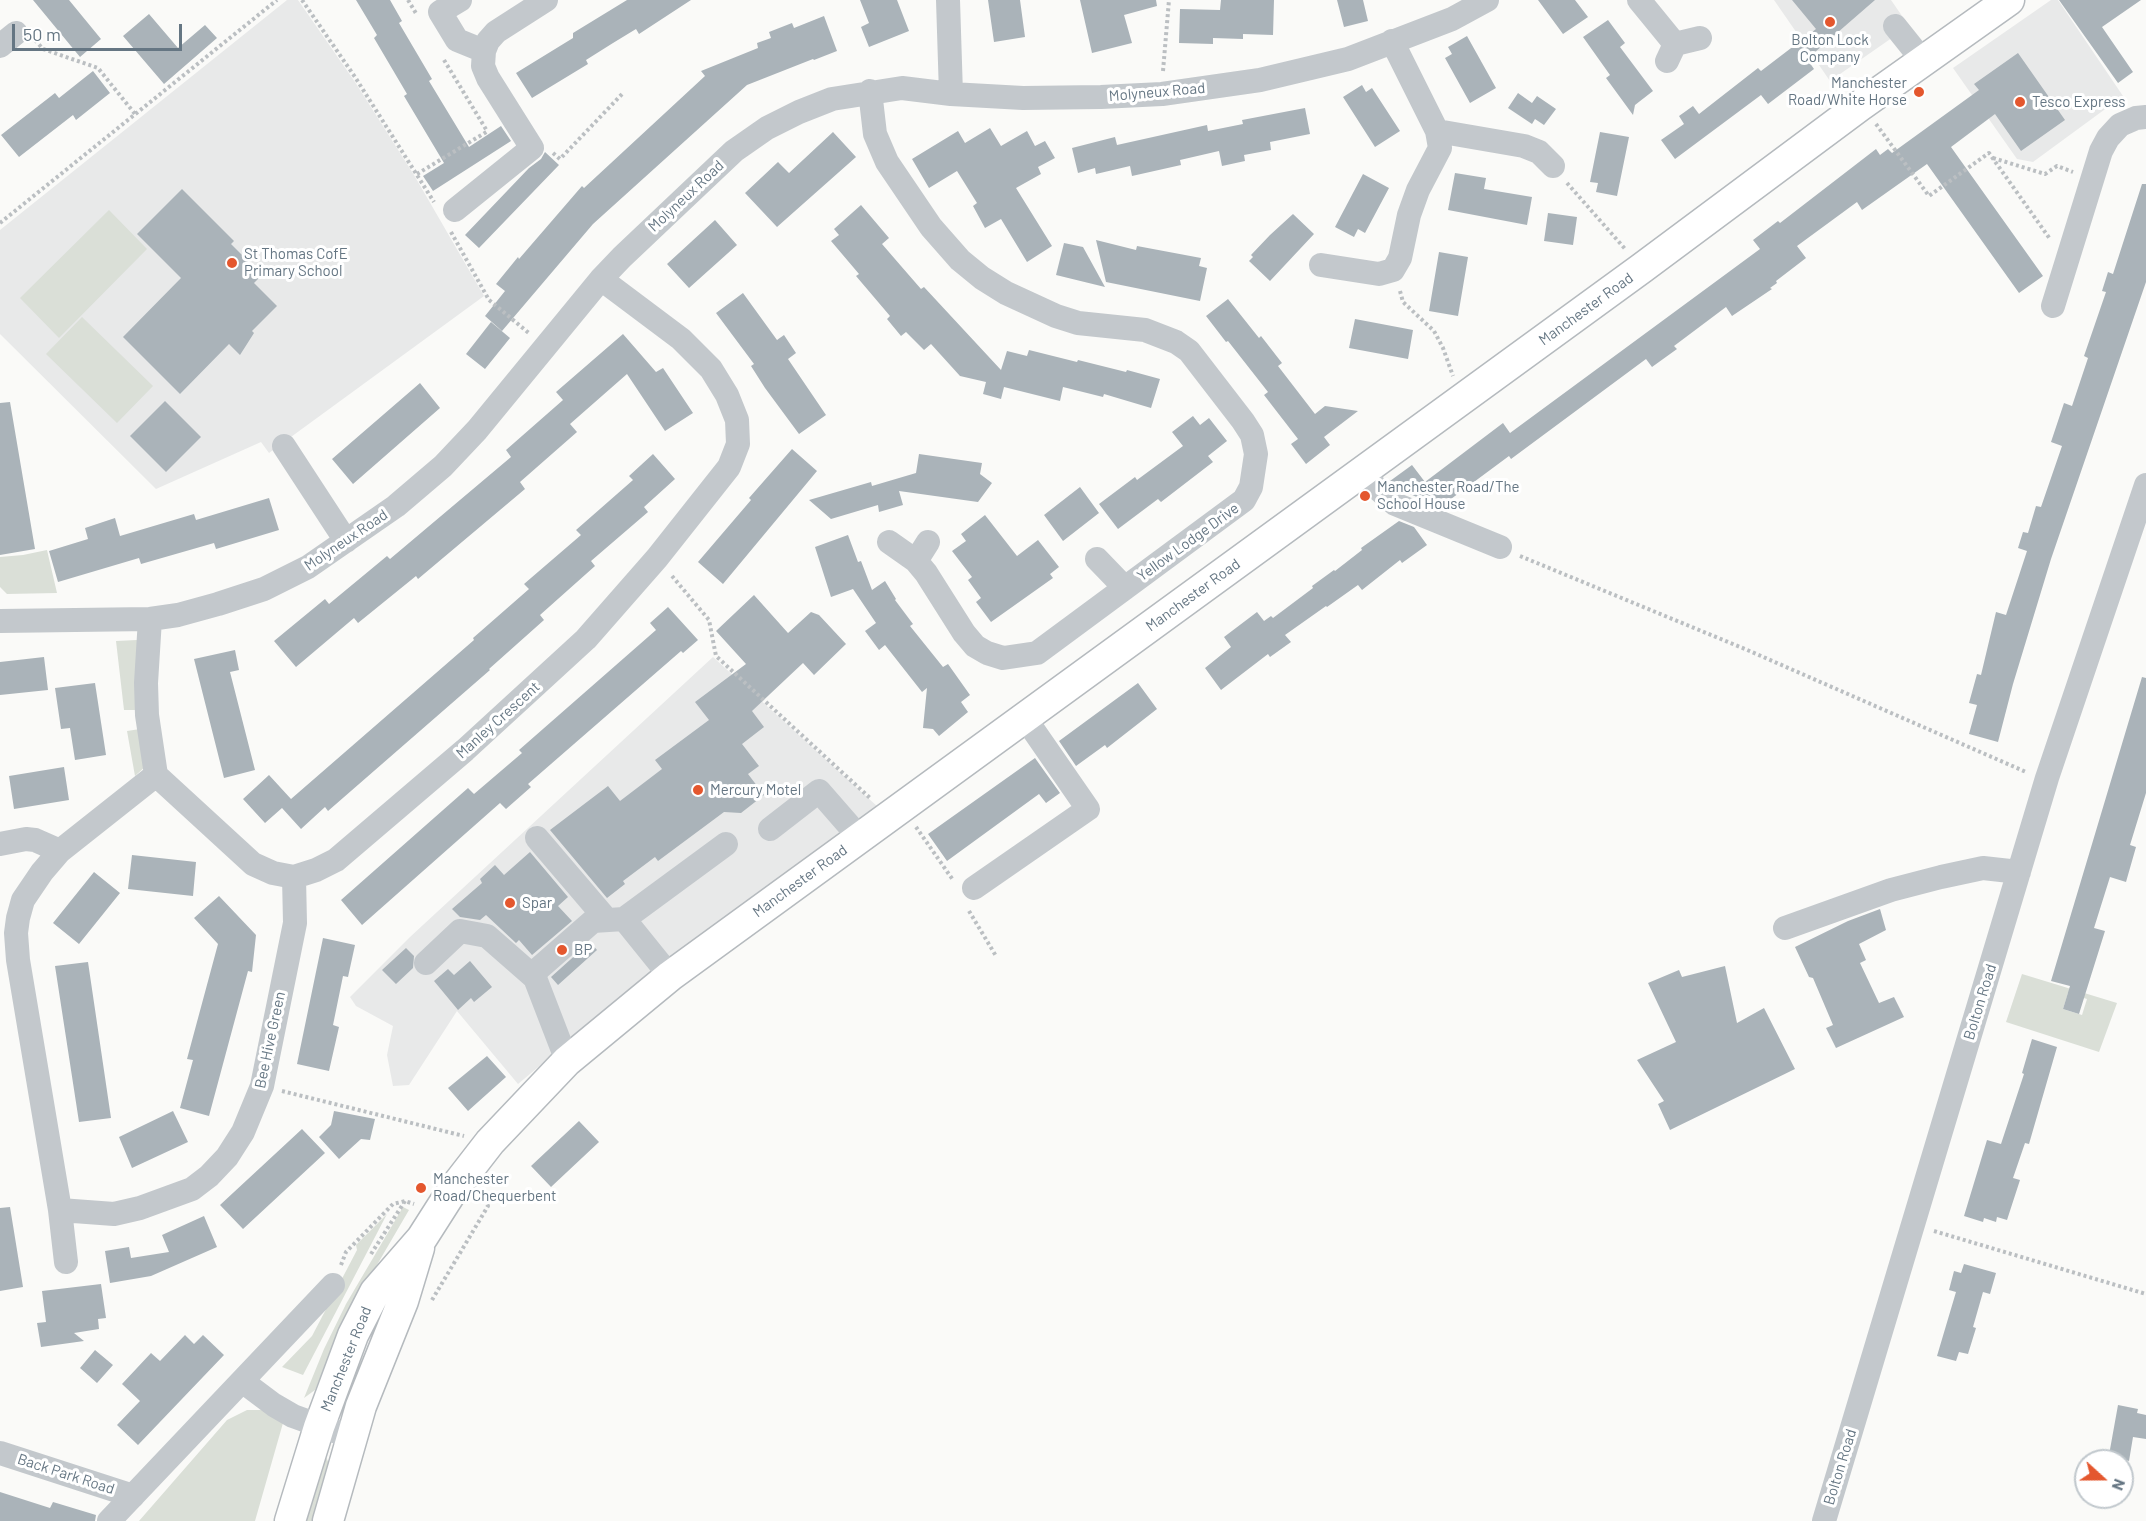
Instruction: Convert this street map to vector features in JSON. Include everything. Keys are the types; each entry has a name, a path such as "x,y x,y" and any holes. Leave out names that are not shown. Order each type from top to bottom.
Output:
{"main road":[{"name":"Manchester Road","path":"290,1521 319,1427 353,1335 375,1292 422,1238 452,1191 490,1142 567,1061 670,976 1642,268 1861,105 2009,0"},
{"name":"Manchester Road","path":"328,1521 351,1437 373,1374 403,1301 422,1238"}],"street":[{"path":"460,0 440,12 457,40 484,51"},
{"path":"448,217 532,148 488,78 483,66 484,51 488,40 496,32 546,0"},
{"path":"948,0 951,94"},
{"name":"Molyneux Road","path":"0,621 150,619 209,607 264,588 308,567 396,506 443,466 477,430 601,279 658,221 734,151 767,128 799,112 832,99 870,91 902,88 951,94 1023,98 1101,97 1162,93 1260,80 1348,59 1452,19 1487,0"},
{"path":"1639,0 1671,53 1700,38"},
{"path":"1895,26 1923,61"},
{"path":"1321,264 1379,274 1393,270 1400,258 1409,216 1418,190 1440,148 1437,131 1392,41"},
{"name":"Yellow Lodge Drive","path":"870,91 874,134 887,162 932,227 960,260 982,278 1006,293 1056,316 1078,323 1145,330 1176,342 1189,351 1252,435 1256,454 1251,487 1244,500 1037,653 1003,658 975,646 964,633 926,573 922,552 889,542"},
{"path":"2053,306 2066,263 2082,190 2101,151 2108,138 2120,125 2136,118 2146,117"},
{"path":"1437,131 1524,146 1539,152 1553,166"},
{"name":"Manley Crescent","path":"294,877 336,860 465,750 586,639 657,558 729,467 738,444 737,420 727,395 711,369 681,339 601,279"},
{"path":"284,447 346,541"},
{"path":"1360,472 1395,504 1500,548"},
{"name":"Bolton Road","path":"1824,1521 2047,778 2146,487"},
{"name":"Yellow Lodge Drive","path":"1098,559 1125,588"},
{"path":"150,619 146,682 147,715 156,775 253,864 273,873 294,877"},
{"path":"974,888 1088,809 1025,718"},
{"path":"66,1262 60,1210 18,960 8,933 23,900 60,851 156,775"},
{"path":"770,829 819,791 860,838"},
{"path":"537,838 670,976"},
{"path":"0,844 26,839 35,840 60,851"},
{"path":"535,978 537,970 593,921 615,920 726,844"},
{"path":"1785,928 1892,890 1941,877 1983,868 2019,872"},
{"name":"Bee Hive Green","path":"60,1210 114,1214 140,1208 192,1189 209,1176 227,1157 243,1132 262,1086 295,923 294,877"},
{"path":"426,963 460,931 487,936 535,978 567,1061"},
{"path":"109,1521 333,1285"},
{"name":"Manchester Road","path":"242,1381 293,1416 351,1437"},
{"name":"Back Park Road","path":"0,1453 132,1496"}],"path":[{"path":"0,224 277,0"},
{"path":"302,0 448,217 489,300 546,348"},
{"path":"408,0 423,24"},
{"path":"1162,93 1169,0"},
{"path":"8,40 32,36 43,49 98,68 135,114"},
{"path":"440,54 488,131"},
{"path":"532,148 547,148 560,159 624,92"},
{"path":"1861,105 1929,196 1989,153 2066,263"},
{"path":"417,174 511,116"},
{"path":"1992,158 2045,174 2056,166 2082,190"},
{"path":"1553,166 1642,268"},
{"path":"1393,270 1403,302 1434,331 1443,348 1461,399"},
{"path":"1500,548 1745,649 2026,772 2047,778"},
{"path":"657,558 709,620 716,656 890,816"},
{"path":"262,1086 490,1142"},
{"path":"430,1303 488,1206 471,1167"},
{"path":"333,1285 346,1252 393,1204 405,1201 439,1212"},
{"path":"1913,1225 2146,1294"}],"shaded area":[{"name":"St Thomas CofE Primary School","path":"287,0 298,0 355,82 414,175 484,296 269,453 261,442 156,489 0,334 0,230"},
{"path":"1774,0 1891,0 1909,26 1830,81"},
{"path":"2051,0 2058,0 2123,96 2033,162 2017,159 1953,68"},
{"path":"109,210 147,249 59,338 20,298"},
{"path":"82,317 153,386 117,423 46,354"},
{"path":"47,550 57,593 7,594 0,587 0,557"},
{"path":"137,640 139,710 124,710 116,641"},
{"path":"713,657 878,807 628,992 518,1084 457,1011 409,1085 393,1086 387,1055 393,1026 356,1006 350,997 410,937"},
{"path":"140,729 147,765 135,776 127,731"},
{"path":"2022,974 2117,1003 2099,1052 2006,1022","holes":["2068,993 2087,999 2082,1015 2063,1009"]},
{"path":"403,1207 409,1210 346,1318 315,1390 304,1398 346,1304"},
{"path":"387,1214 303,1375 282,1367 312,1336 357,1250 356,1245"},
{"path":"247,1410 262,1410 283,1423 255,1521 139,1521 227,1420"},
{"path":"326,1457 331,1468 316,1521 304,1521 323,1458"}],"building":[{"path":"33,0 69,0 101,39 80,57"},
{"path":"356,0 390,0 402,21 399,23 432,79 429,81 469,147 501,126 511,141 433,191 423,176 444,163 404,96 407,94 374,38 377,35"},
{"path":"627,0 691,0 639,34 636,29 613,43 586,60 588,64 532,98 516,73 573,38 573,33"},
{"path":"860,0 897,0 909,31 869,47 861,27 869,23"},
{"path":"988,0 1020,0 1025,37 994,42"},
{"path":"1080,0 1156,0 1157,6 1124,15 1132,43 1092,53"},
{"path":"1221,0 1274,0 1273,35 1243,34 1243,39 1213,38 1213,44 1179,43 1180,9 1220,10"},
{"path":"1337,0 1363,0 1368,21 1344,27"},
{"path":"1538,0 1575,0 1588,17 1563,34"},
{"path":"1792,0 1875,0 1807,59 1814,69 1768,104 1761,95 1675,159 1661,140 1684,124 1679,116 1693,106 1699,114 1758,68 1761,71 1816,29"},
{"path":"2059,0 2141,0 2102,27 2133,72 2118,83"},
{"path":"149,14 178,48 205,25 217,38 164,84 123,36"},
{"path":"824,16 837,51 747,85 593,224 502,331 485,316 505,291 496,284 518,257 519,259 582,186 584,188 705,76 701,71 758,48 757,43 771,38 769,32 792,23 794,28"},
{"path":"1608,20 1625,43 1620,47 1653,91 1635,105 1633,115 1606,78 1610,75 1583,37"},
{"path":"1467,36 1496,88 1470,103 1445,58 1452,54 1448,47"},
{"path":"2018,53 2065,120 2021,151 1995,114 1951,147 2043,276 2019,293 1927,164 1862,210 1857,202 1797,246 1806,258 1776,281 1777,283 1770,288 1772,289 1732,316 1726,307 1674,346 1677,349 1652,367 1646,359 1511,459 1509,456 1443,505 1446,510 1401,490 1390,481 1412,465 1425,482 1503,423 1510,433 1760,249 1753,240 1778,221 1780,223 1876,149 1880,155 1888,149 1892,153 1979,90 1974,84"},
{"path":"93,71 110,93 76,120 73,115 19,157 1,135 55,93 59,98"},
{"path":"1362,85 1366,92 1372,88 1400,131 1375,147 1343,97"},
{"path":"1518,93 1532,103 1537,96 1556,109 1544,125 1535,119 1532,124 1508,108"},
{"path":"1305,108 1310,134 1270,142 1271,150 1244,155 1245,161 1222,166 1219,151 1180,160 1181,165 1132,176 1130,166 1096,174 1095,168 1078,173 1072,148 1115,137 1117,145 1207,125 1208,131 1243,124 1242,120"},
{"path":"990,128 1001,146 1027,131 1035,146 1045,141 1055,158 1038,167 1041,174 1016,188 1052,246 1027,262 1001,219 985,228 973,206 977,203 957,171 929,188 912,159 958,131 965,143"},
{"path":"833,132 856,157 777,227 745,193 778,162 789,173"},
{"path":"1600,132 1629,137 1617,196 1596,192 1598,183 1590,182"},
{"path":"545,152 559,165 479,248 465,235 529,168 541,159"},
{"path":"1455,173 1486,178 1484,189 1532,197 1527,225 1448,210"},
{"path":"1363,174 1389,188 1365,233 1358,229 1354,237 1335,227"},
{"path":"2142,184 2146,184 2146,282 2051,559 1998,742 1969,734 1977,705 1969,703 1977,674 1981,675 1996,612 2006,615 2027,551 2018,548 2023,532 2028,533 2036,506 2041,507 2062,446 2051,442 2064,403 2072,406 2088,358 2084,356 2106,292 2102,291 2108,272 2113,274"},
{"path":"182,189 234,241 231,244 262,275 254,283 277,306 252,331 254,333 240,355 229,344 180,394 123,337 181,278 137,234"},
{"path":"861,205 889,238 882,244 921,289 924,287 1001,370 1007,351 1027,356 1029,350 1126,372 1127,370 1160,379 1151,408 1104,394 1103,397 1063,387 1060,401 1004,387 1001,399 983,394 986,382 960,376 931,344 924,350 906,332 901,336 887,319 890,316 856,276 859,274 831,241 839,235 834,229"},
{"path":"1548,213 1577,217 1573,245 1544,241"},
{"path":"1293,214 1314,234 1270,281 1249,261 1253,257 1251,255"},
{"path":"715,220 737,245 689,288 667,264"},
{"path":"1096,240 1136,250 1137,246 1201,258 1199,266 1207,268 1200,301 1106,282"},
{"path":"1064,243 1083,247 1105,287 1056,275"},
{"path":"1439,252 1468,257 1458,316 1429,311"},
{"path":"743,293 777,340 784,335 796,353 788,359 826,415 799,434 765,388 751,366 754,364 716,313"},
{"path":"1228,299 1282,363 1278,366 1315,414 1325,406 1358,411 1324,437 1330,445 1306,464 1291,444 1298,439 1264,395 1268,392 1206,316"},
{"path":"1355,319 1413,330 1408,359 1349,348"},
{"path":"491,322 510,338 485,369 466,354"},
{"path":"623,334 656,372 663,368 693,413 665,431 627,374 570,424 577,432 520,482 525,489 418,579 416,576 358,623 354,618 296,667 274,641 325,599 329,604 387,556 390,559 511,457 506,450 563,400 556,392"},
{"path":"420,383 440,408 353,484 332,459"},
{"path":"165,401 201,437 166,472 130,436"},
{"path":"10,402 35,549 0,555 0,403"},
{"path":"1193,416 1200,425 1209,418 1227,441 1208,456 1213,462 1161,502 1158,499 1118,529 1099,504 1135,477 1137,480 1183,446 1172,432"},
{"path":"792,449 817,471 723,584 698,562"},
{"path":"653,454 675,479 644,507 648,512 591,561 595,566 540,615 544,620 328,811 325,807 301,829 282,808 265,823 243,799 269,775 291,799 474,640 473,638 529,589 524,584 581,535 576,530 633,480 629,476"},
{"path":"919,454 982,463 980,474 992,483 978,502 899,491 903,505 879,512 878,505 831,519 809,500 871,482 872,486 916,473"},
{"path":"1080,487 1099,513 1063,541 1044,515"},
{"path":"269,498 279,530 216,549 214,543 141,564 139,558 58,582 49,551 88,539 85,528 115,518 120,536 194,514 196,520"},
{"path":"985,515 1017,556 1038,540 1059,567 1050,574 1053,578 991,622 976,602 981,598 968,580 972,577 952,551 966,541 961,534"},
{"path":"1399,521 1414,527 1427,545 1402,563 1400,560 1362,590 1358,585 1326,606 1285,635 1291,642 1270,657 1268,654 1221,690 1205,668 1231,647 1224,637 1257,612 1264,621 1271,616 1273,618"},
{"path":"848,535 872,590 885,581 895,600 913,624 910,626 943,667 948,664 970,695 961,702 968,712 939,736 933,729 923,728 927,688 922,692 885,645 879,650 865,631 876,623 853,589 831,597 815,547"},
{"name":"Mercury Motel","path":"754,595 788,633 811,612 819,615 846,644 814,675 803,663 752,711 764,727 742,744 759,766 748,774 764,795 741,813 724,812 658,861 655,857 623,881 625,884 607,898 550,830 608,786 620,801 662,769 655,760 709,720 695,702 746,664 716,631"},
{"path":"668,607 698,640 683,653 681,651 528,784 531,787 506,809 500,803 362,925 341,900 468,788 474,794 522,753 519,750 656,630 650,623"},
{"path":"235,650 239,670 230,672 255,770 224,778 194,659"},
{"path":"44,657 48,690 0,695 0,662"},
{"path":"2142,677 2146,678 2146,793 2130,845 2136,847 2126,882 2110,877 2094,928 2105,931 2079,1014 2063,1009 2070,986 2051,981"},
{"path":"95,683 106,755 75,760 70,728 61,729 55,688"},
{"path":"1138,683 1157,709 1107,748 1105,745 1076,766 1059,741"},
{"path":"1035,758 1060,793 1046,803 1039,794 947,861 928,834"},
{"path":"64,767 69,800 14,809 9,776"},
{"name":"Spar","path":"530,852 568,897 558,906 572,921 532,955 519,940 516,943 486,915 480,920 460,917 452,909 482,883 480,879 495,865 504,875"},
{"path":"132,855 196,862 193,896 128,889"},
{"path":"94,872 120,893 79,944 53,923"},
{"path":"219,896 256,935 252,972 248,971 209,1116 180,1108 193,1060 187,1059 218,944 194,918"},
{"path":"1880,909 1886,930 1859,944 1866,960 1860,963 1879,1003 1894,997 1904,1017 1836,1048 1826,1028 1833,1025 1813,978 1809,977 1795,947 1848,921"},
{"path":"323,938 355,945 348,977 343,976 333,1025 339,1027 329,1071 297,1064"},
{"path":"590,942 597,950 558,985 551,977"},
{"path":"406,948 414,956 413,968 396,984 382,970"},
{"path":"470,961 492,987 474,1002 471,998 458,1010 434,981 448,969 454,975"},
{"path":"88,962 111,1118 79,1122 55,966"},
{"path":"1725,966 1737,1023 1764,1008 1795,1069 1670,1130 1658,1104 1664,1101 1637,1060 1676,1042 1648,983 1679,970 1682,977"},
{"path":"2032,1039 2057,1047 2029,1144 2025,1143 2013,1178 2020,1180 2007,1220 1997,1217 1996,1222 1984,1218 1983,1222 1964,1216 1987,1140 2001,1144 2024,1074 2022,1073"},
{"path":"487,1056 506,1077 468,1111 448,1088"},
{"path":"173,1111 188,1142 132,1168 119,1137"},
{"path":"334,1111 375,1119 370,1140 361,1139 339,1159 319,1137 331,1125"},
{"path":"579,1121 599,1142 551,1187 531,1166"},
{"path":"302,1129 325,1153 243,1229 220,1205"},
{"path":"10,1207 23,1287 0,1291 0,1208"},
{"path":"204,1216 217,1247 151,1276 110,1283 105,1251 129,1247 131,1258 169,1252 162,1235"},
{"path":"1964,1264 1996,1273 1990,1294 1983,1292 1968,1354 1959,1352 1956,1361 1937,1356 1956,1292 1949,1290 1954,1271 1961,1273"},
{"path":"101,1284 106,1318 98,1319 99,1329 74,1333 84,1341 41,1347 37,1323 46,1322 42,1291"},
{"path":"185,1335 194,1344 203,1335 224,1355 138,1445 117,1425 140,1401 122,1384 151,1353 160,1361"},
{"path":"95,1350 113,1365 97,1383 80,1368"},
{"path":"2118,1405 2138,1409 2137,1413 2146,1415 2146,1439 2133,1437 2131,1449 2110,1449"},
{"path":"0,1492 50,1508 53,1502 96,1515 95,1521 0,1521"}],"place":[{"name":"Bolton Lock Company","path":"1830,22"},
{"name":"Manchester Road/White Horse","path":"1919,92"},
{"name":"Tesco Express","path":"2020,102"},
{"name":"St Thomas CofE Primary School","path":"232,263"},
{"name":"Manchester Road/The School House","path":"1365,496"},
{"name":"Mercury Motel","path":"698,790"},
{"name":"Spar","path":"510,903"},
{"name":"BP","path":"562,950"},
{"name":"Manchester Road/Chequerbent","path":"421,1188"}]}
